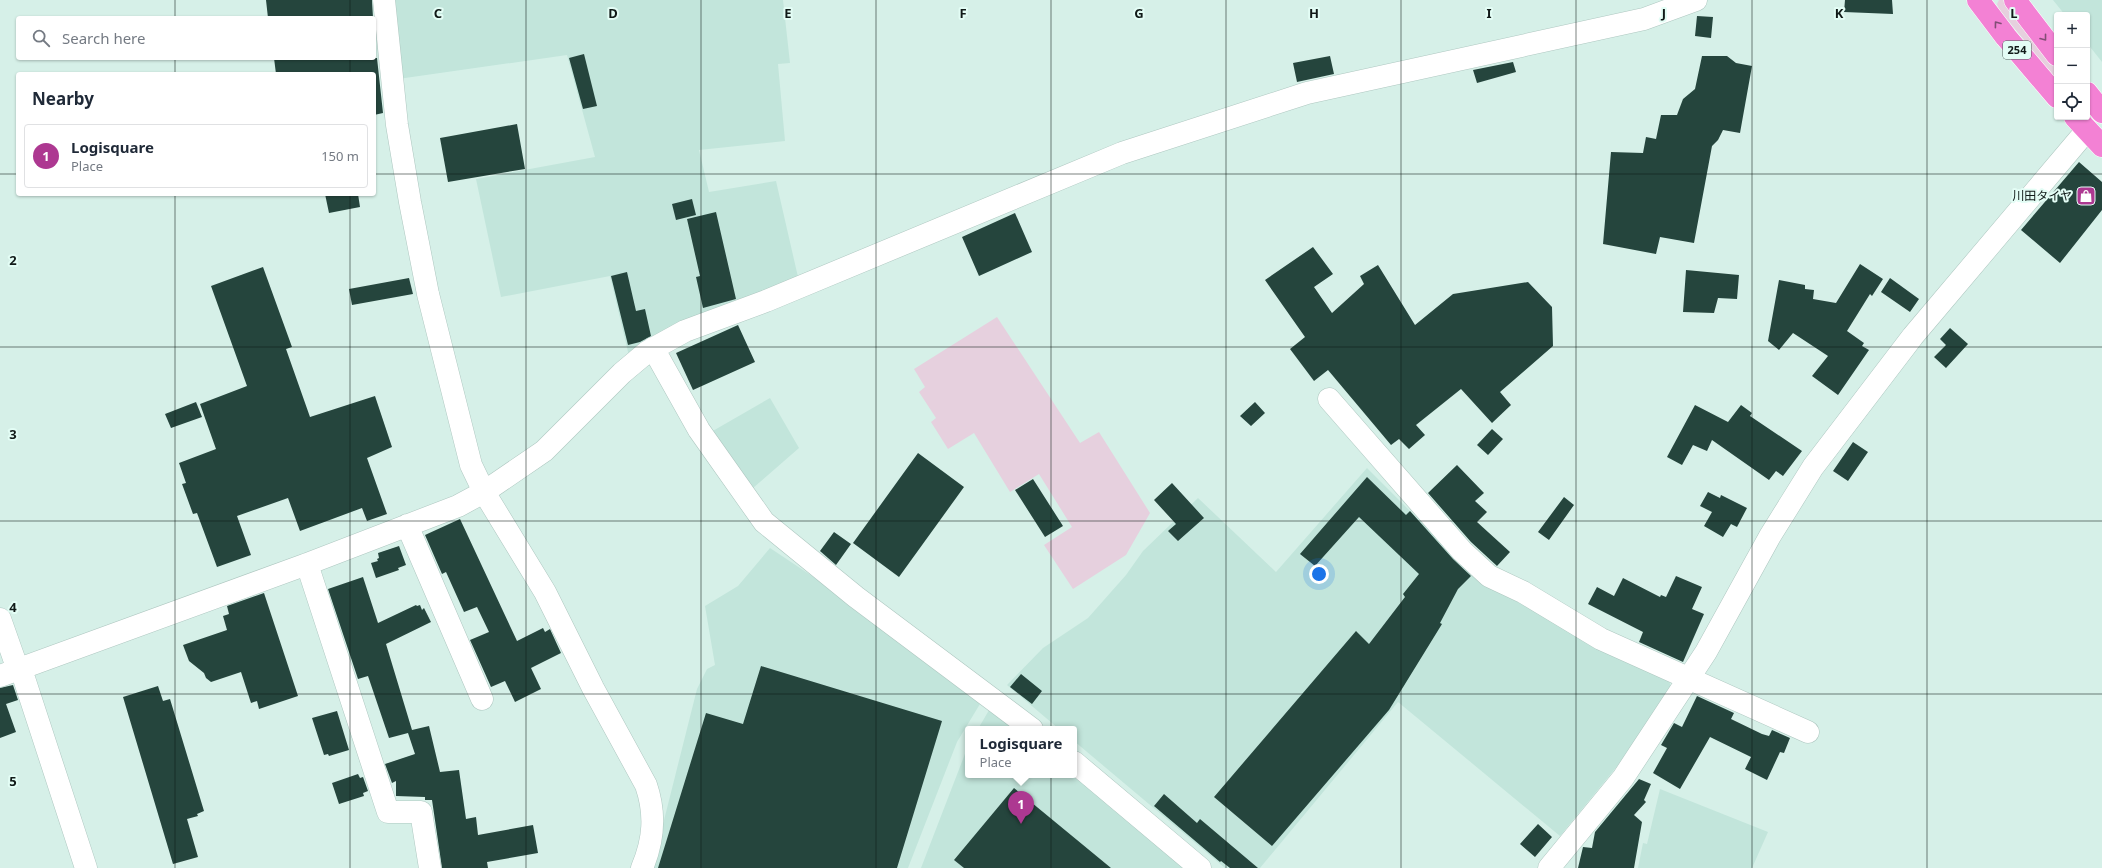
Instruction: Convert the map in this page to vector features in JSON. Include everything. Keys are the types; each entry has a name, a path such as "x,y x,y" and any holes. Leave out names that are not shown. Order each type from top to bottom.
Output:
{"highway":[{"name":"254","path":"1978,0 2006,37 2054,93"},
{"name":"254","path":"2015,0 2054,50"},
{"path":"2090,97 2102,112"},
{"path":"2081,124 2102,146"}],"street":[{"path":"384,0 397,125 410,202 427,286 471,465 484,492 545,592 593,688 646,785 652,802 654,821 650,845 642,868"},
{"path":"13,672 307,564 458,506 484,492 544,451 622,373 654,348 685,331 766,301 1122,153 1307,93 1644,19 1696,0"},
{"path":"1549,868 1624,778 1706,652 1770,536 1813,467 2081,124"},
{"path":"654,348 700,430 764,522 856,597 1028,726"},
{"path":"1329,399 1462,550 1488,576 1523,592 1601,639 1808,732"},
{"path":"407,525 482,699"},
{"path":"307,564 388,812 421,812 430,868"},
{"path":"0,619 13,672 86,868"},
{"path":"1077,765 1200,868"}],"shaded area":[{"path":"390,0 783,0 790,63 778,64 785,141 699,150 709,192 776,181 798,277 629,356 610,276 501,297 476,179 595,157 567,55 398,79"},
{"path":"1999,0 2007,0 2010,2 2054,62 2054,77 1999,9 1997,4"},
{"path":"2053,0 2102,0 2102,62 2090,47 2090,12 2063,12"},
{"path":"997,317 1080,443 1099,432 1150,513 1126,555 1073,589 1044,545 1072,527 1039,474 1010,492 974,433 948,449 931,422 936,418 919,392 925,387 914,369"},
{"path":"770,398 799,448 753,488 711,432"},
{"path":"1367,468 1479,580 1595,646 1668,678 1671,687 1618,765 1560,836 1398,702 1260,868 1225,868 1077,744 1077,726 1055,726 1007,685 1043,648 1088,618 1126,575 1143,551 1198,498 1276,572"},
{"path":"770,548 827,586 983,699 967,726 965,726 965,729 957,742 908,868 652,868 697,689 707,669 715,665 705,606 738,586"},
{"path":"992,705 1017,726 980,726"},
{"path":"965,754 965,778 1077,777 1189,868 921,868"},
{"path":"1660,789 1768,832 1752,868 1638,868 1643,843 1647,844"}],"building":[{"path":"266,0 372,0 373,16 268,16"},
{"path":"1845,0 1892,0 1893,14 1844,12"},
{"path":"1697,16 1713,17 1711,38 1695,36"},
{"path":"584,54 597,106 583,109 569,58"},
{"path":"1330,56 1334,74 1297,82 1293,63"},
{"path":"1702,56 1727,56 1736,63 1752,66 1740,133 1723,130 1718,140 1712,146 1694,243 1660,237 1656,254 1603,244 1611,152 1643,153 1646,137 1656,139 1661,115 1677,115 1683,99 1695,89"},
{"path":"377,58 383,113 376,115 376,72 276,72 274,60 376,60"},
{"path":"1513,62 1516,72 1477,83 1473,70"},
{"path":"517,124 525,169 448,182 440,138"},
{"path":"2079,162 2102,182 2102,210 2060,263 2021,230"},
{"path":"325,196 358,196 360,207 329,213"},
{"path":"692,199 696,215 676,220 672,204"},
{"path":"716,212 736,299 703,308 696,277 700,276 687,219"},
{"path":"1015,213 1032,252 979,276 962,237"},
{"path":"1313,247 1333,274 1314,287 1332,313 1364,284 1360,276 1378,265 1415,325 1453,294 1528,282 1552,307 1553,346 1500,392 1511,405 1492,423 1461,389 1416,425 1425,435 1409,449 1399,439 1391,445 1328,370 1314,381 1290,349 1305,337 1265,280"},
{"path":"1860,264 1883,279 1872,296 1870,294 1847,331 1864,343 1862,346 1869,350 1838,395 1812,376 1828,356 1793,333 1779,350 1768,341 1779,280 1805,285 1805,289 1814,290 1813,299 1836,303"},
{"path":"263,267 292,347 286,349 310,417 375,396 392,447 367,458 387,514 367,521 362,508 300,531 288,498 237,516 251,555 217,567 197,513 193,514 182,484 186,483 179,463 216,449 200,404 247,386 211,286"},
{"path":"1686,270 1739,275 1737,299 1718,298 1714,313 1683,312"},
{"path":"627,272 636,311 645,309 651,336 640,342 628,345 611,276"},
{"path":"409,278 413,294 352,305 349,289"},
{"path":"1890,278 1919,299 1910,312 1881,292"},
{"path":"738,325 755,362 693,390 676,353"},
{"path":"1950,328 1968,344 1946,368 1934,357 1946,345 1940,339"},
{"path":"196,402 202,417 171,428 165,414"},
{"path":"1255,402 1265,413 1251,426 1240,416"},
{"path":"1695,405 1728,422 1741,405 1752,413 1750,416 1802,451 1783,476 1776,471 1769,480 1712,440 1707,451 1693,445 1682,465 1667,457"},
{"path":"1492,429 1503,439 1488,455 1477,445"},
{"path":"1853,442 1868,452 1848,481 1833,471"},
{"path":"918,453 964,487 899,577 853,543"},
{"path":"1457,465 1484,493 1475,501 1487,512 1477,522 1510,552 1497,566 1471,542 1428,493"},
{"path":"1367,477 1406,515 1410,511 1453,559 1471,576 1458,589 1440,623 1442,624 1389,710 1272,846 1214,797 1356,631 1369,644 1405,597 1403,594 1419,574 1359,517 1315,566 1300,554"},
{"path":"1033,479 1063,526 1045,537 1015,490"},
{"path":"1172,483 1204,518 1178,541 1168,531 1176,524 1154,500"},
{"path":"1708,492 1720,498 1721,495 1747,508 1737,527 1731,524 1723,537 1704,526 1712,512 1700,506"},
{"path":"1564,497 1574,505 1549,540 1538,532"},
{"path":"460,519 517,641 543,628 545,632 550,629 561,653 531,668 541,689 515,702 505,681 491,687 470,640 489,632 477,607 464,612 446,572 442,574 425,535"},
{"path":"834,532 851,544 836,565 820,551"},
{"path":"399,546 406,565 398,568 399,570 376,578 371,563 378,561 378,553"},
{"path":"1676,576 1702,587 1692,609 1704,614 1683,662 1639,642 1643,632 1588,604 1597,587 1614,596 1623,578 1660,597 1661,595 1666,597"},
{"path":"363,577 378,623 416,605 420,605 422,610 424,608 431,622 386,644 412,730 429,726 440,772 459,770 466,819 476,817 478,835 533,825 538,853 487,862 488,868 442,868 432,800 425,800 425,797 396,796 396,781 392,783 385,764 415,754 408,733 389,738 368,676 358,679 328,589"},
{"path":"264,593 298,696 259,709 257,701 251,703 241,672 211,682 206,678 204,673 189,661 183,645 227,630 223,616 229,614 227,606"},
{"path":"761,666 942,721 897,868 658,868 706,713 743,724"},
{"path":"1021,674 1042,691 1032,704 1010,687"},
{"path":"13,685 18,700 6,704 16,732 0,738 0,688"},
{"path":"158,686 163,701 170,699 204,811 197,814 198,816 187,819 198,857 173,864 123,697"},
{"path":"1697,696 1734,713 1731,719 1762,734 1769,736 1772,730 1790,738 1784,753 1780,752 1767,780 1745,769 1751,757 1710,737 1680,789 1653,773 1667,748 1661,745 1674,723 1682,727"},
{"path":"337,711 349,750 329,756 328,754 324,755 312,718"},
{"path":"358,774 360,778 363,777 368,791 363,793 364,796 339,804 332,783"},
{"path":"1639,779 1651,784 1644,800 1646,802 1634,815 1642,822 1634,868 1578,868 1583,847 1592,848 1595,832"},
{"path":"1014,788 1111,868 964,868 954,860"},
{"path":"1164,794 1197,823 1200,819 1258,868 1230,868 1221,861 1220,862 1154,806"},
{"path":"1538,824 1552,837 1535,857 1520,844"}],"place":[{"name":"川田タイヤ","path":"2086,196"},
{"name":"Logisquare","path":"1021,824"}]}
